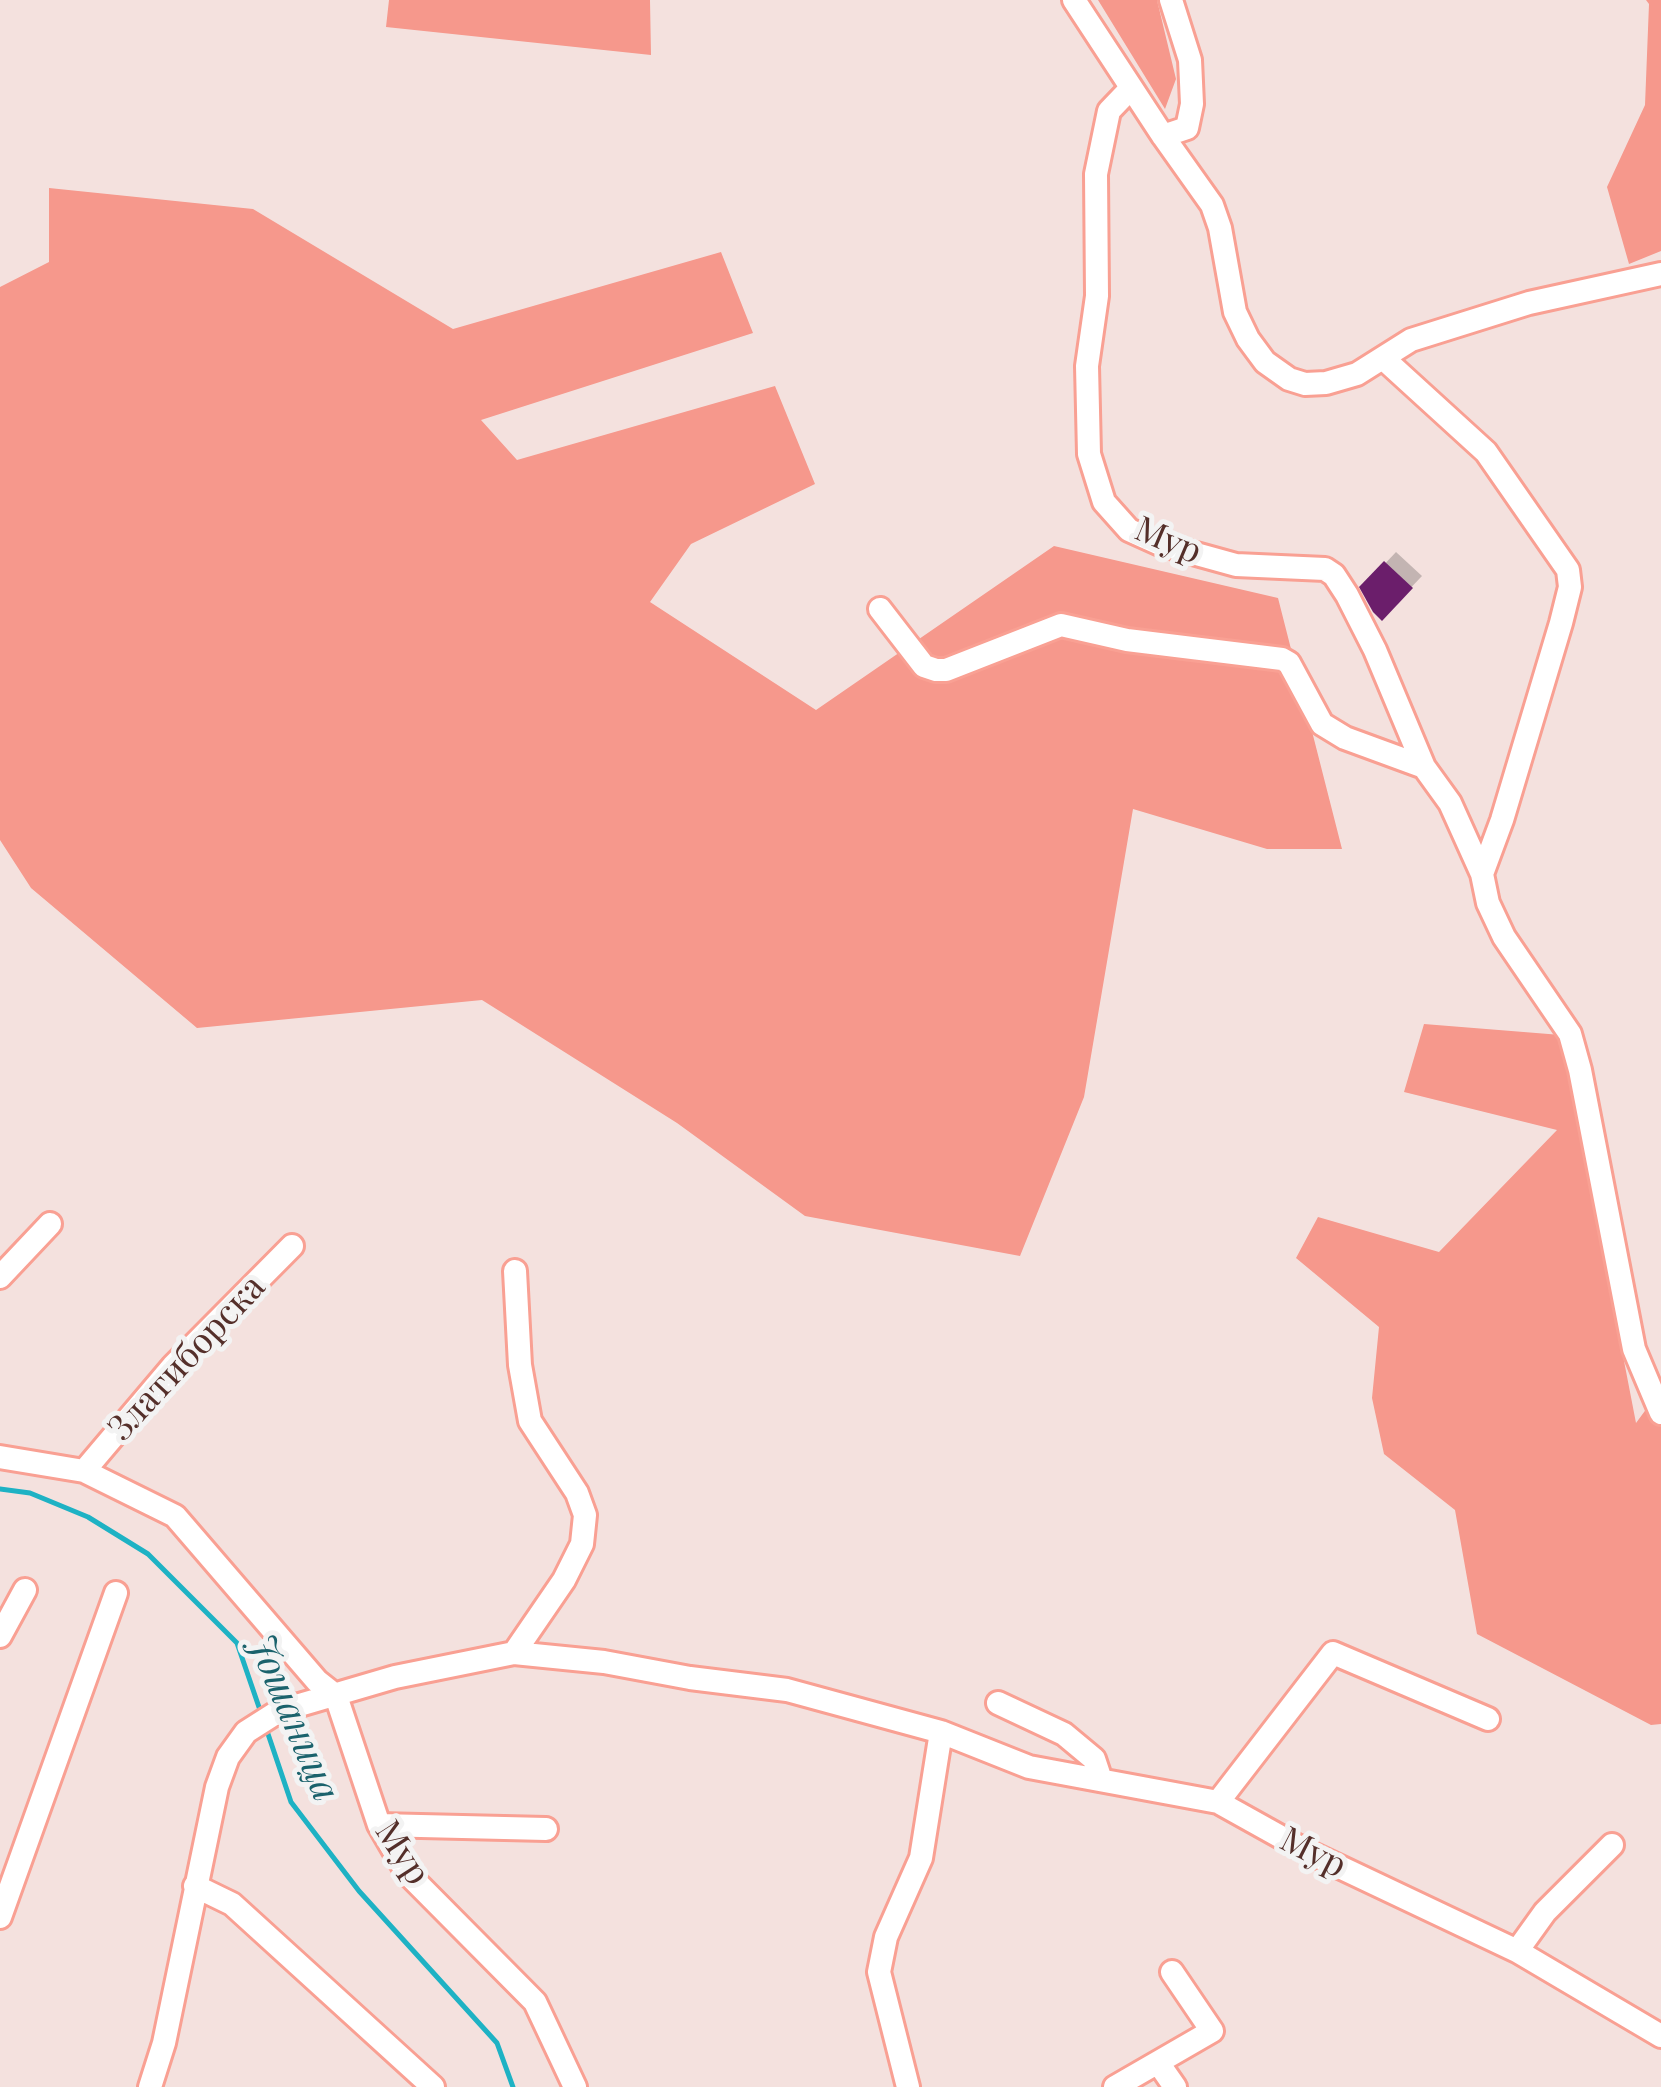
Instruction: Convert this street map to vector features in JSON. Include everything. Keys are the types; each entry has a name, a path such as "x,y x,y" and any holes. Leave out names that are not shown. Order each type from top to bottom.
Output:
{"street":[{"path":"1074,0 1212,205 1235,312 1265,362 1289,380 1326,383 1358,374 1412,340 1528,302 1661,274"},
{"path":"1162,136 1188,128 1192,104 1190,60 1171,0"},
{"name":"Мур","path":"1131,88 1109,111 1096,174 1097,296 1087,366 1089,454 1104,502 1129,530 1202,558 1236,566 1325,570 1334,575 1353,605 1424,767 1450,804 1482,874 1488,903 1504,937 1570,1034 1634,1349 1661,1413"},
{"path":"1384,359 1486,452 1568,570 1570,588 1561,623 1482,874"},
{"path":"880,609 924,666 936,670 946,670 1060,624 1127,640 1282,659 1289,663 1322,724 1345,738 1424,767"},
{"path":"0,1277 50,1224"},
{"name":"Златиборска","path":"84,1471 174,1366 292,1246"},
{"path":"514,1653 564,1580 582,1544 584,1514 577,1493 530,1421 520,1366 516,1271"},
{"name":"Златиборска","path":"0,1457 84,1471 176,1516 317,1682 336,1696"},
{"path":"0,1636 25,1590"},
{"path":"0,1917 116,1593"},
{"name":"Мур","path":"574,2087 535,2002 406,1873 379,1825 336,1696 395,1677 514,1653 604,1662 787,1690 941,1732 1029,1767 1218,1802 1306,1851 1517,1952 1661,2036"},
{"path":"1218,1802 1333,1654 1488,1719"},
{"path":"150,2087 164,2043 195,1886 228,1757 246,1732 280,1711 336,1696"},
{"path":"998,1703 1064,1734 1094,1759 1101,1780"},
{"path":"908,2087 879,1972 886,1937 921,1858 941,1732"},
{"path":"379,1825 546,1829"},
{"path":"1517,1952 1545,1912 1612,1845"},
{"path":"195,1886 232,1904 433,2087"},
{"path":"1115,2087 1212,2031 1172,1972"},
{"path":"1158,2064 1174,2087"}],"shaded area":[{"path":"389,0 650,0 651,55 386,27"},
{"path":"1098,0 1157,0 1176,79 1165,109"},
{"path":"1646,0 1661,0 1661,251 1629,264 1607,187 1645,105 1649,4"},
{"path":"49,188 253,209 453,329 721,252 753,333 481,420 517,460 775,386 815,484 691,544 650,602 816,710 1054,546 1278,598 1342,849 1267,849 1133,809 1084,1097 1020,1256 805,1216 677,1123 482,1000 197,1028 31,888 0,840 0,287 49,262"},
{"path":"1424,1024 1561,1035 1636,1423 1661,1389 1661,1724 1651,1725 1477,1634 1455,1510 1384,1454 1372,1398 1379,1327 1296,1258 1318,1217 1439,1252 1557,1130 1404,1092"}],"building":[{"path":"1384,561 1413,588 1382,621 1359,587"}],"waterway":[{"name":"Јошаница","path":"0,1489 30,1493 88,1517 148,1554 237,1643 261,1713"},
{"name":"Јошаница","path":"266,1728 291,1802 359,1891 497,2043 513,2087"}]}
